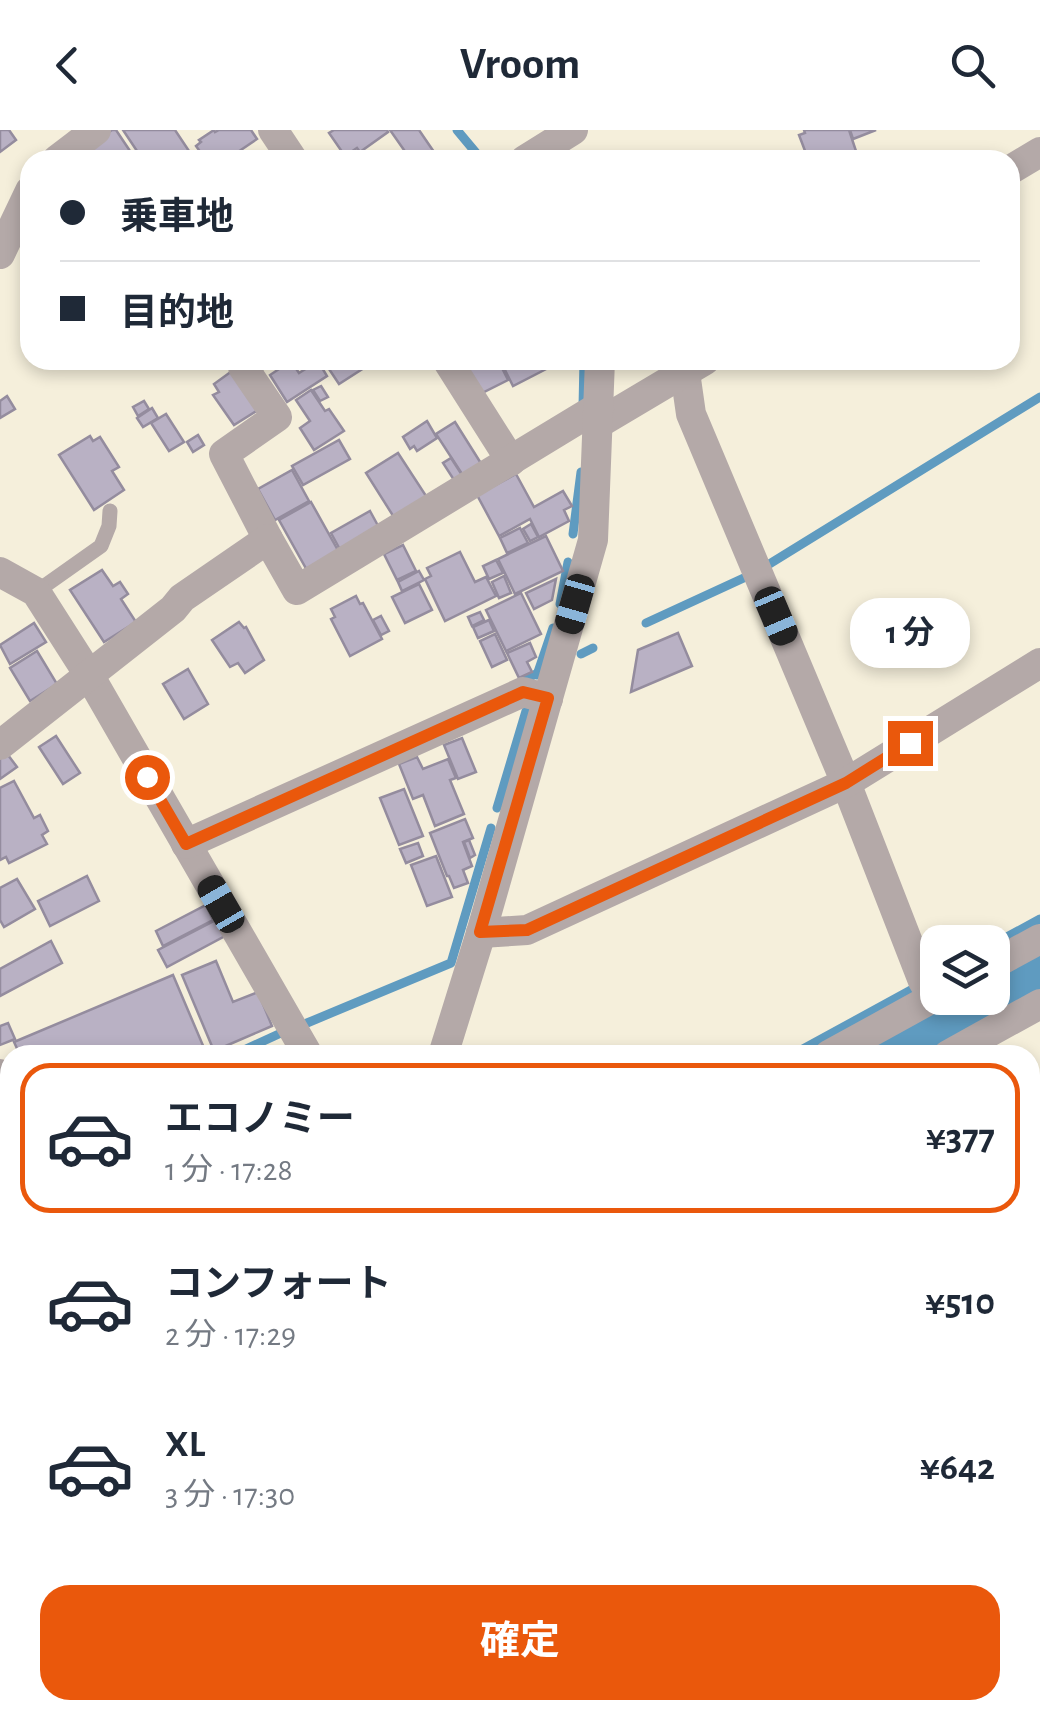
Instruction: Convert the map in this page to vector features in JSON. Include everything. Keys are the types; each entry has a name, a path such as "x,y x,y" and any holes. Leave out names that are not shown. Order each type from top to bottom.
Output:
{"street":[{"path":"70,150 96,130"},
{"path":"0,254 20,213"},
{"path":"245,370 277,417 224,454 297,590 511,460 687,370"},
{"path":"454,370 511,460"},
{"path":"446,1045 593,540 600,370"},
{"path":"695,370 692,414 846,783 920,974"},
{"path":"0,744 182,598 268,538"},
{"path":"0,572 36,592 89,676 302,1045"},
{"path":"480,932 527,930 846,783 1040,663"},
{"path":"186,844 523,692 548,698"},
{"path":"1010,955 1040,939"},
{"path":"847,1045 920,1004"},
{"path":"966,1045 1040,1004"}],"lane":[{"path":"36,592 101,546 110,510"}],"water":[{"path":"1040,951 1040,993 1010,1010 1010,968"},
{"path":"925,1015 1000,1015 946,1045 870,1045"}],"building":[{"path":"0,130 9,130 16,140 0,152"},
{"path":"116,130 129,150 83,150"},
{"path":"123,130 175,130 188,150 136,150"},
{"path":"214,130 251,130 257,139 241,150 199,150 199,140"},
{"path":"390,130 419,130 433,150 404,150"},
{"path":"804,130 849,130 856,150 805,150 799,135"},
{"path":"850,130 876,130 853,139"},
{"path":"388,132 363,150 341,150 329,133"},
{"path":"278,370 323,370 327,376 287,402 270,375"},
{"path":"330,370 361,370 339,384"},
{"path":"465,370 503,370 508,380 478,395"},
{"path":"505,370 544,370 513,386"},
{"path":"232,371 258,410 234,425 213,395 219,392 214,384"},
{"path":"321,386 328,397 320,401 313,390"},
{"path":"311,390 344,431 314,450 300,428 310,421 296,400"},
{"path":"7,396 15,409 0,418 0,401"},
{"path":"144,401 149,409 138,416 133,407"},
{"path":"152,408 158,418 143,427 137,418"},
{"path":"166,414 184,442 169,451 151,423"},
{"path":"427,421 437,438 417,451 414,446 410,449 403,437"},
{"path":"455,422 482,465 464,477 436,434"},
{"path":"198,435 204,445 193,452 187,442"},
{"path":"90,436 93,441 100,437 119,467 112,471 124,490 94,510 59,455"},
{"path":"339,440 350,459 303,485 292,466"},
{"path":"398,453 430,502 397,522 366,473"},
{"path":"451,458 464,478 456,483 443,463"},
{"path":"292,470 309,501 275,520 258,489"},
{"path":"516,474 534,507 563,491 572,506 564,510 569,521 539,537 530,519 499,536 477,495"},
{"path":"311,502 340,554 308,572 279,520"},
{"path":"370,511 382,533 343,555 331,533"},
{"path":"531,524 538,537 530,541 523,529"},
{"path":"520,528 528,543 507,553 500,538"},
{"path":"546,536 563,571 515,594 498,559"},
{"path":"403,545 416,571 397,580 384,554"},
{"path":"460,552 475,582 486,577 496,596 445,621 425,579 431,576 427,568"},
{"path":"496,560 503,573 489,579 483,566"},
{"path":"102,570 113,586 120,582 128,594 121,599 136,622 104,642 70,590"},
{"path":"419,571 424,580 402,591 398,582"},
{"path":"504,576 511,593 499,598 492,582"},
{"path":"556,579 552,600 534,609 526,593"},
{"path":"419,584 432,610 405,623 392,597"},
{"path":"521,593 541,634 506,651 486,610"},
{"path":"356,596 382,639 350,656 331,619 335,617 331,609"},
{"path":"480,612 484,620 472,626 468,617"},
{"path":"381,616 389,631 381,635 373,620"},
{"path":"489,620 494,631 478,638 473,627"},
{"path":"239,622 246,627 264,660 245,673 238,663 230,667 212,640"},
{"path":"34,623 46,642 10,664 0,645"},
{"path":"678,633 692,666 631,692 638,650"},
{"path":"495,634 507,660 492,667 480,641"},
{"path":"530,643 536,657 527,662 532,672 519,678 507,653"},
{"path":"37,651 57,684 30,701 10,668"},
{"path":"188,669 208,704 184,719 163,684"},
{"path":"56,736 80,773 63,784 39,747"},
{"path":"462,738 476,772 458,779 444,745"},
{"path":"5,751 17,767 0,779 0,755"},
{"path":"417,757 423,769 448,759 456,778 450,780 464,814 435,826 423,795 413,799 399,764"},
{"path":"14,781 34,818 40,815 48,831 42,835 47,844 9,863 6,857 0,860 0,788"},
{"path":"404,789 423,836 399,845 380,798"},
{"path":"465,819 473,838 463,842 472,866 463,870 468,883 454,888 430,833"},
{"path":"469,840 475,855 470,858 464,842"},
{"path":"418,843 423,856 406,863 400,849"},
{"path":"436,856 452,897 427,906 411,865"},
{"path":"87,876 99,901 50,926 38,901"},
{"path":"17,879 35,909 4,927 0,920 0,888"},
{"path":"206,905 213,920 163,946 156,931"},
{"path":"216,920 225,936 167,967 158,950"},
{"path":"51,941 62,963 0,996 0,969"},
{"path":"216,961 233,1002 258,992 272,1026 228,1045 211,1045 182,975"},
{"path":"173,975 203,1045 15,1045 14,1042"},
{"path":"8,1023 15,1039 0,1045 0,1026"}],"waterway":[{"path":"457,130 474,150"},
{"path":"583,407 584,370"},
{"path":"763,568 1040,397"},
{"path":"573,534 581,472"},
{"path":"560,604 568,562"},
{"path":"646,623 748,576"},
{"path":"537,675 553,628"},
{"path":"581,654 593,648"},
{"path":"521,681 538,673"},
{"path":"497,808 526,711"},
{"path":"307,1023 451,963 491,828"},
{"path":"1010,935 1040,919"},
{"path":"810,1045 911,990"},
{"path":"255,1045 281,1033"}],"route":[{"path":"147,777 186,844 523,692 548,698 480,932 527,930 846,783 910,743"}]}
